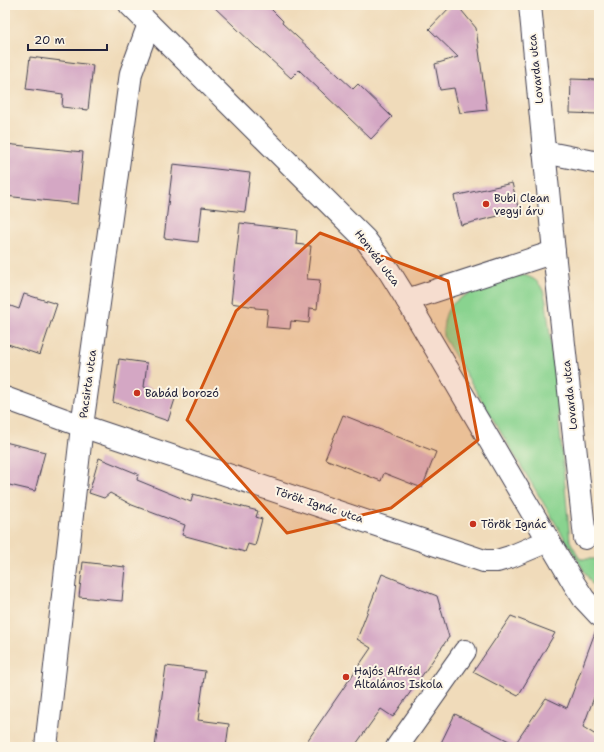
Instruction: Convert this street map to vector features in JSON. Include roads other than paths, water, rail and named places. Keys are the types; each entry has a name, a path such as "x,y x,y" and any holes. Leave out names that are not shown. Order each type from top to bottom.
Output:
{"street":[{"name":"Honvéd utca","path":"130,5 365,239 389,271 407,300 548,541"},
{"name":"Lovarda utca","path":"530,5 554,252 585,538"},
{"name":"Pacsirta utca","path":"46,747 82,426 131,72 150,24"},
{"path":"544,152 599,163"},
{"path":"407,300 554,252"},
{"name":"Török Ignác utca","path":"5,398 82,426 484,561 497,561 510,557 548,541"},
{"path":"548,541 584,599 599,615"},
{"path":"397,747 465,651"}],"place":[{"name":"Bubi Clean vegyi áru","path":"486,204"},
{"name":"Babád borozó","path":"137,393"},
{"name":"Török Ignác","path":"473,524"},
{"name":"Hajós Alfréd Általános Iskola","path":"346,677"}]}
